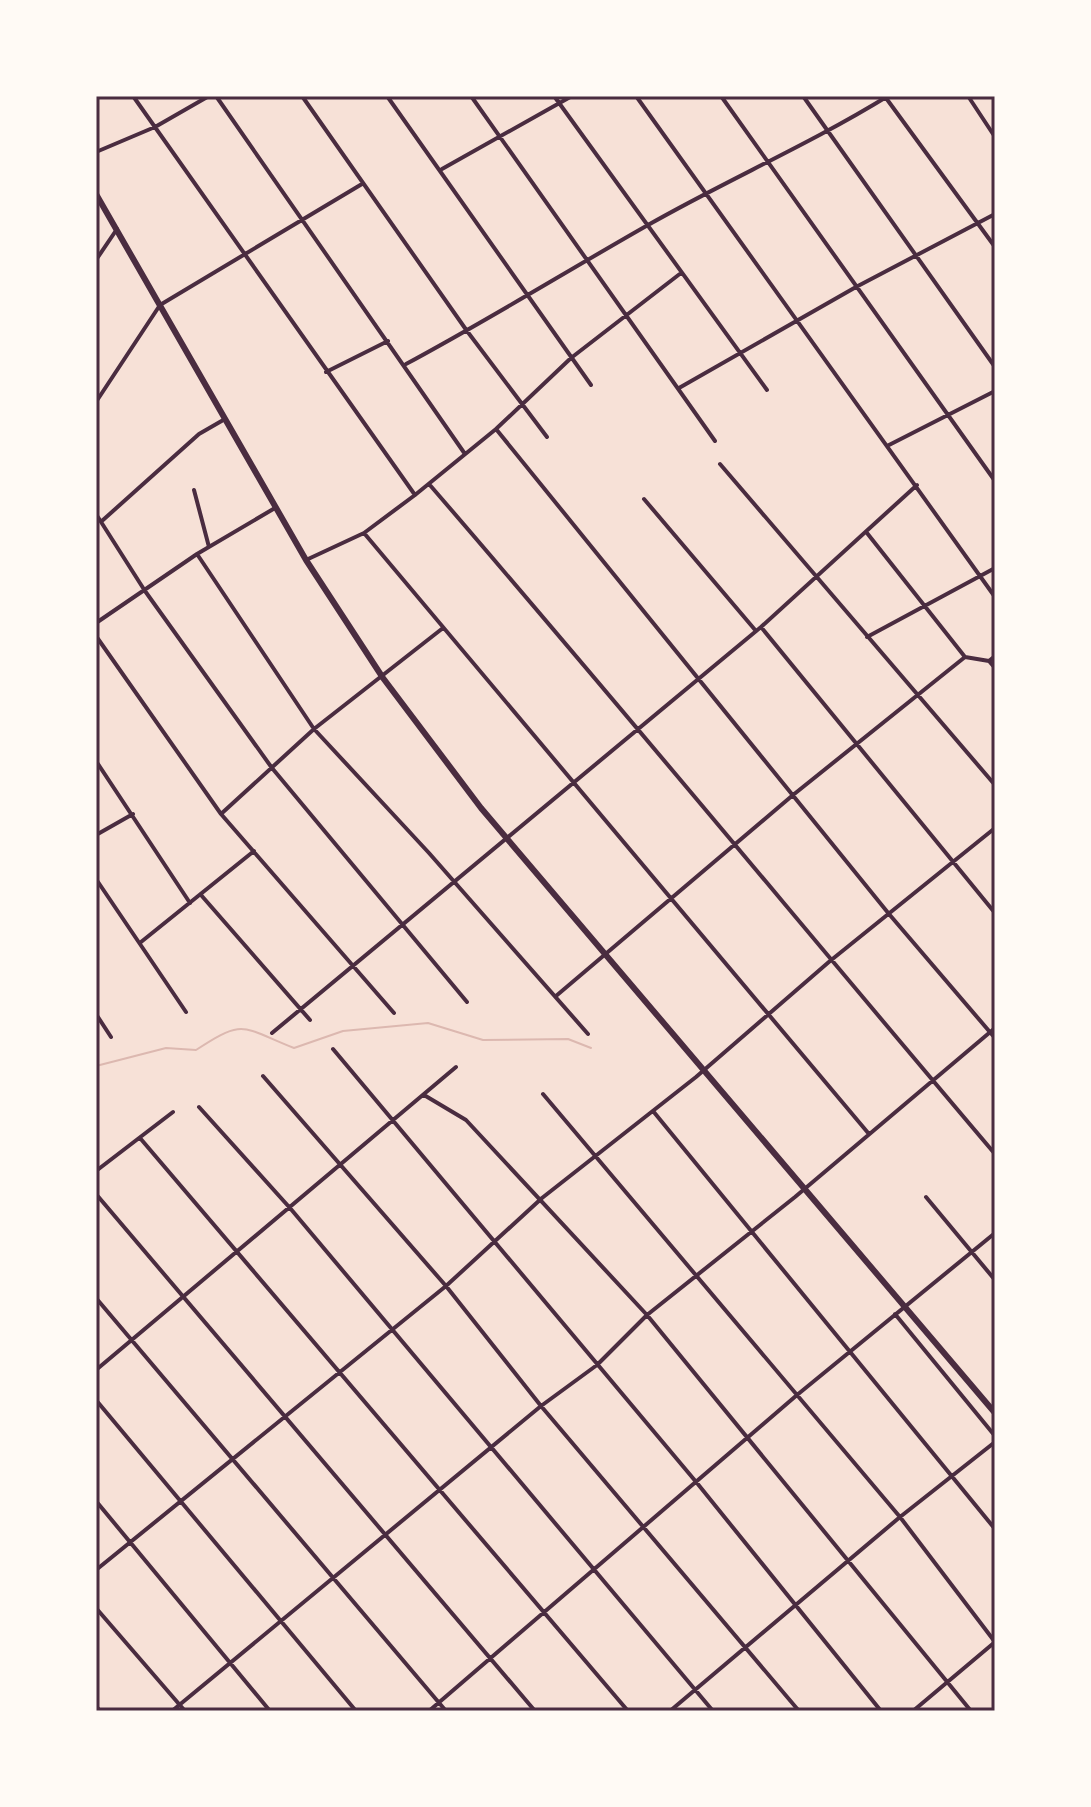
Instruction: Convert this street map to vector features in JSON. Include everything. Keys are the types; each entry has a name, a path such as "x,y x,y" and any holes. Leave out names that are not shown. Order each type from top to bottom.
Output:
{"highway":[{"path":"96,194 228,418 306,560 383,678 507,839 995,1413"}],"street":[{"path":"133,96 415,495"},
{"path":"96,152 155,127 209,96"},
{"path":"216,96 406,364 465,454"},
{"path":"302,96 467,331 547,437"},
{"path":"387,96 442,169 528,298 591,385"},
{"path":"471,96 715,441"},
{"path":"554,96 767,390"},
{"path":"442,169 572,96"},
{"path":"636,96 995,597"},
{"path":"721,96 995,481"},
{"path":"803,96 995,367"},
{"path":"968,96 995,137"},
{"path":"406,364 528,298 646,226 830,132 886,97 995,247"},
{"path":"96,402 160,305 242,253 362,184"},
{"path":"679,388 856,287 995,214"},
{"path":"96,260 117,228"},
{"path":"306,560 364,533 415,495 496,429 571,358 681,273"},
{"path":"326,372 388,341"},
{"path":"889,445 995,391"},
{"path":"102,521 199,434 228,418"},
{"path":"496,429 889,914 993,1030 995,1038"},
{"path":"720,464 995,785"},
{"path":"429,484 640,729 830,961 995,1154"},
{"path":"272,1033 759,629 917,485"},
{"path":"194,490 209,547"},
{"path":"644,499 759,629 995,913"},
{"path":"96,623 197,554 277,506"},
{"path":"96,514 145,591 272,768 467,1002"},
{"path":"364,533 869,1134"},
{"path":"867,533 965,657 989,661 995,668"},
{"path":"197,554 314,729 454,881 588,1034"},
{"path":"867,637 995,568"},
{"path":"221,814 314,729 443,628"},
{"path":"96,636 221,814 394,1013"},
{"path":"989,661 995,656"},
{"path":"556,996 793,795 965,657"},
{"path":"96,761 190,903"},
{"path":"96,835 133,814"},
{"path":"96,1570 446,1286 542,1198 705,1069 830,961 995,828"},
{"path":"140,943 254,851"},
{"path":"96,879 186,1012"},
{"path":"201,895 310,1020"},
{"path":"96,1014 111,1037"},
{"path":"172,1711 541,1406 597,1365 647,1315 804,1189 993,1030"},
{"path":"333,1049 697,1483 881,1711"},
{"path":"96,1370 456,1067"},
{"path":"263,1076 446,1286 541,1406 646,1526 799,1711"},
{"path":"543,1094 900,1517 995,1642 913,1711"},
{"path":"424,1095 466,1120 542,1198 647,1315 746,1441 971,1711"},
{"path":"199,1107 290,1208 713,1711"},
{"path":"653,1111 995,1529"},
{"path":"96,1171 173,1112"},
{"path":"140,1138 437,1491 628,1711"},
{"path":"96,1194 535,1711"},
{"path":"926,1197 995,1280"},
{"path":"429,1711 797,1395 995,1233"},
{"path":"96,1298 446,1711"},
{"path":"895,1314 995,1436"},
{"path":"96,1400 356,1711"},
{"path":"670,1711 900,1517 995,1442"},
{"path":"96,1501 270,1711"},
{"path":"96,1608 185,1711"},
{"path":"96,1706 100,1711"}],"waterway":[{"path":"96,1066 166,1048 196,1050 225,1033 244,1029 294,1048 343,1031 428,1023 483,1040 568,1039 591,1048"}]}
